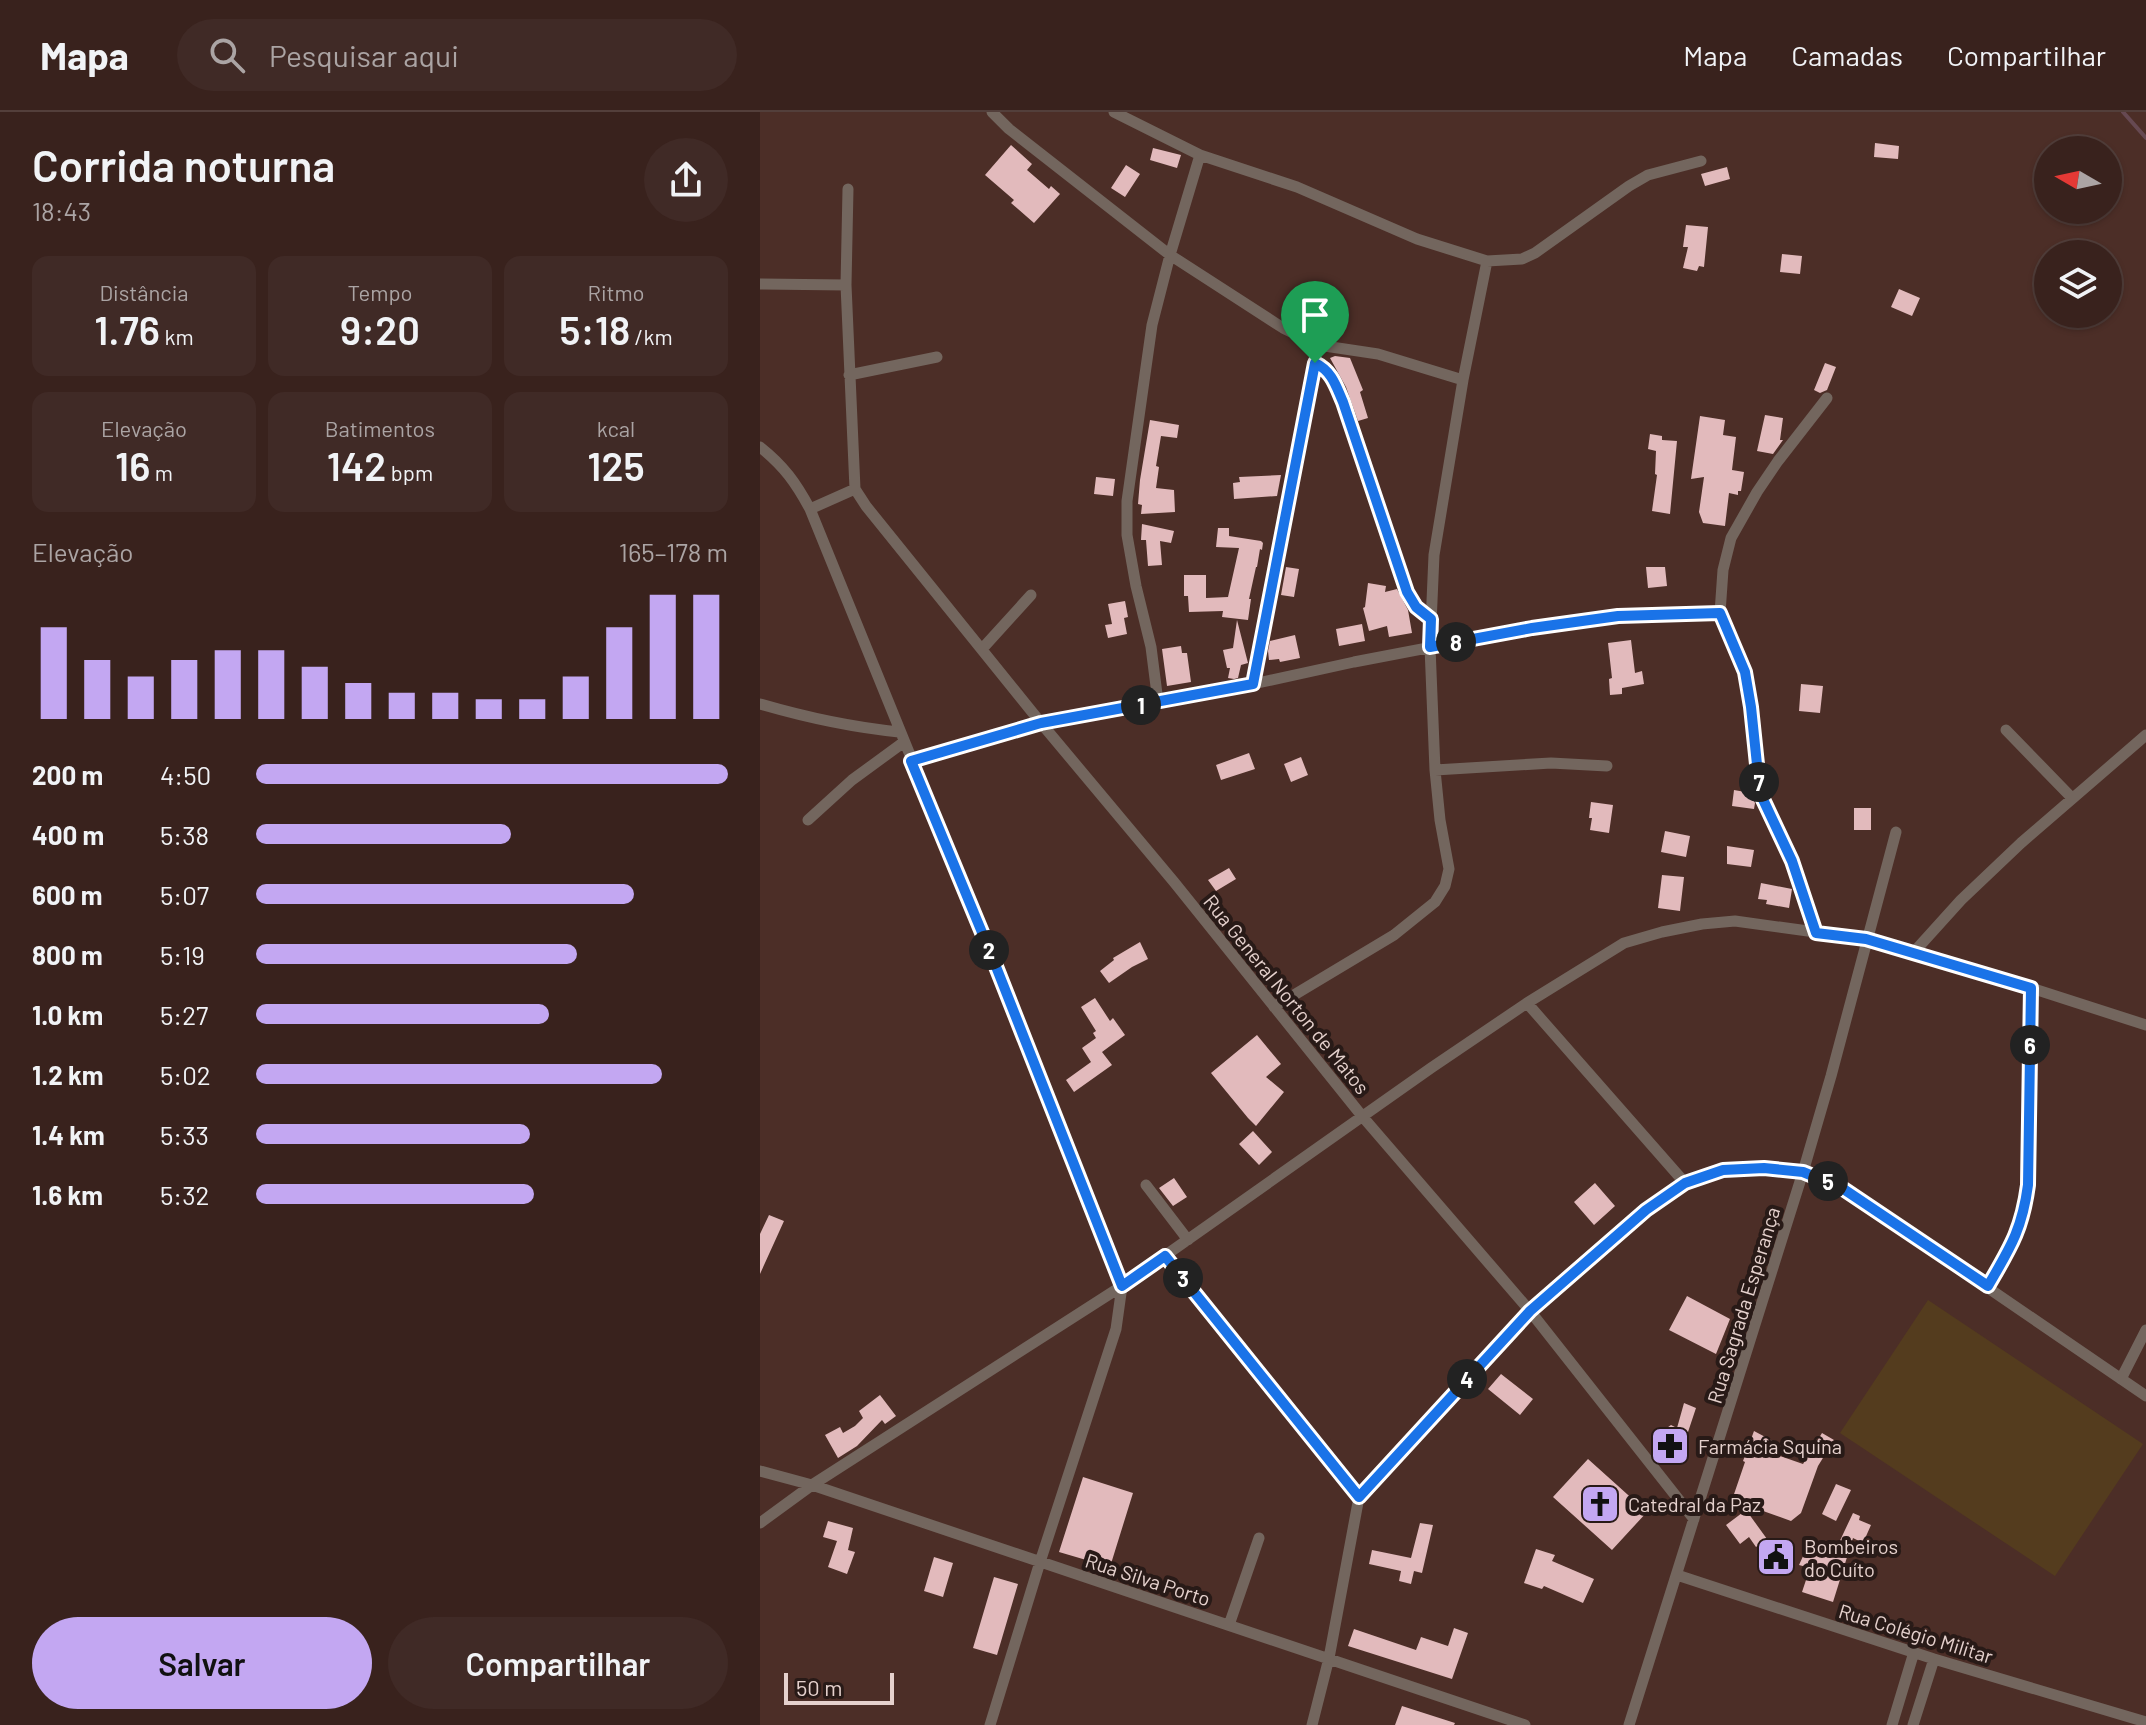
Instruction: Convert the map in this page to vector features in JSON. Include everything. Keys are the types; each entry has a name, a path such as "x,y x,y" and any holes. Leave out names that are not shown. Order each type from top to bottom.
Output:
{"street":[{"path":"992,112 1009,129 1170,255 1283,328 1318,345 1378,354 1463,380"},
{"path":"1114,112 1200,155 1297,187 1417,239 1487,261 1522,259 1535,253 1648,175 1701,161"},
{"path":"1158,702 1151,647 1127,535 1127,501 1152,325 1200,155"},
{"path":"810,509 855,489 846,285 848,189"},
{"path":"1274,1007 1394,935 1435,902 1445,886 1449,869 1435,770 1430,647 1434,555 1463,380 1487,261"},
{"path":"760,284 846,285"},
{"path":"1253,684 1318,345"},
{"path":"849,375 937,357"},
{"path":"1315,363 1330,373 1343,402 1407,592 1416,607 1431,619"},
{"path":"1816,933 1792,861 1760,793 1745,672 1720,613 1723,570 1731,538 1771,471 1827,398"},
{"path":"760,447 796,483 810,509 1122,1286 1116,1329 990,1725"},
{"name":"Rua General Norton de Matos","path":"855,489 1041,723 1174,882 1362,1116 1530,1311 1694,1519"},
{"path":"982,649 1031,595"},
{"path":"911,761 1041,723 1532,628 1618,616 1720,613"},
{"path":"760,704 810,719 901,737"},
{"path":"2006,730 2072,798"},
{"path":"1914,952 1961,900 2021,843 2146,735"},
{"path":"808,820 901,737"},
{"path":"1435,770 1521,764 1607,766"},
{"name":"Rua Sagrada Esperança","path":"1629,1725 1803,1172 1896,832"},
{"path":"760,1523 812,1485 1122,1286 1527,1003 1624,943 1702,924 1735,921 1866,939 2146,1025"},
{"path":"1988,1286 2015,1241 2024,1214 2028,1185 2031,988"},
{"path":"1527,1003 1685,1183"},
{"path":"1312,1725 1329,1658 1359,1497 1530,1311 1646,1210 1685,1183 1723,1170 1764,1168 1803,1172 1842,1188 2146,1396"},
{"path":"1146,1185 1188,1240"},
{"path":"1165,1256 1359,1497"},
{"path":"2121,1379 2146,1330"},
{"name":"Rua Silva Porto","path":"760,1471 812,1485 1525,1725"},
{"path":"1229,1625 1259,1538"},
{"name":"Rua Colégio Militar","path":"1677,1575 1934,1659 2146,1722"},
{"path":"1892,1725 1914,1652"},
{"path":"1913,1725 1934,1659"}],"shaded area":[{"path":"1928,1300 2143,1444 2055,1576 1840,1433"}],"building":[{"path":"1875,143 1899,146 1898,159 1874,157"},
{"path":"1011,145 1032,164 1027,170 1049,189 1051,186 1060,194 1034,223 1011,203 1014,200 985,175"},
{"path":"1153,148 1181,155 1177,168 1150,160"},
{"path":"1126,165 1140,174 1125,197 1111,188"},
{"path":"1727,167 1730,179 1705,186 1701,174"},
{"path":"1686,225 1708,227 1704,267 1699,266 1697,271 1683,268 1688,247 1683,247"},
{"path":"1782,254 1802,256 1800,274 1780,272"},
{"path":"1899,289 1920,298 1912,316 1891,307"},
{"path":"1330,358 1350,358 1363,390 1360,392 1368,418 1358,421 1346,387"},
{"path":"1825,363 1836,367 1827,390 1820,393 1814,390"},
{"path":"1765,415 1783,418 1780,440 1783,440 1773,454 1757,451"},
{"path":"1700,416 1725,420 1723,435 1736,437 1732,470 1744,472 1741,491 1738,495 1729,493 1725,526 1703,523 1699,512 1704,477 1691,479"},
{"path":"1150,420 1179,425 1177,438 1161,436 1156,466 1159,467 1156,488 1174,490 1175,512 1141,514 1142,505 1138,504"},
{"path":"1650,434 1662,436 1662,440 1677,441 1670,514 1652,511 1657,475 1656,451 1648,449"},
{"path":"1281,475 1277,496 1234,499 1233,483 1240,482 1239,477"},
{"path":"1096,477 1115,479 1113,496 1094,494"},
{"path":"1142,524 1174,531 1171,543 1160,541 1162,565 1148,566 1146,540 1141,540"},
{"path":"1218,528 1229,528 1229,536 1263,543 1249,599 1248,620 1222,617 1223,611 1189,612 1188,596 1184,596 1184,575 1206,575 1206,598 1228,597 1239,548 1216,547"},
{"path":"1286,567 1299,569 1294,597 1281,595"},
{"path":"1646,567 1665,567 1667,586 1648,588"},
{"path":"1368,583 1386,586 1385,592 1397,589 1408,610 1412,633 1389,637 1387,626 1369,631 1363,608"},
{"path":"1125,601 1127,634 1108,638 1105,625 1112,624 1108,604"},
{"path":"1237,620 1248,663 1241,665 1238,678 1234,679 1228,678 1230,668 1227,668 1223,650 1233,648"},
{"path":"1362,624 1365,641 1339,646 1336,629"},
{"path":"1295,635 1300,658 1280,662 1279,659 1269,660 1270,641"},
{"path":"1631,640 1635,673 1642,671 1644,684 1622,688 1622,694 1610,695 1609,679 1612,678 1608,643"},
{"path":"1181,646 1182,653 1187,653 1191,682 1167,686 1162,649"},
{"path":"1801,684 1823,686 1820,713 1799,711"},
{"path":"1249,753 1255,769 1221,780 1216,765"},
{"path":"1301,757 1308,775 1291,782 1284,764"},
{"path":"1734,790 1751,793 1754,809 1732,806"},
{"path":"1591,802 1613,805 1609,833 1590,830"},
{"path":"1854,808 1871,808 1871,830 1854,830"},
{"path":"1665,831 1690,836 1686,857 1661,852"},
{"path":"1727,846 1754,850 1751,867 1727,864"},
{"path":"1229,868 1236,879 1216,891 1208,880"},
{"path":"1662,875 1684,877 1680,911 1658,908"},
{"path":"1761,883 1792,889 1789,908 1766,904 1767,900 1758,899"},
{"path":"1140,942 1148,959 1109,983 1100,971 1113,958"},
{"path":"1095,998 1110,1021 1113,1018 1125,1035 1102,1052 1112,1065 1074,1092 1066,1080 1091,1062 1082,1048 1096,1038 1093,1033 1096,1031 1081,1007"},
{"path":"1257,1035 1281,1064 1266,1077 1284,1092 1256,1126 1211,1073"},
{"path":"1253,1131 1272,1152 1259,1165 1239,1144"},
{"path":"1174,1178 1187,1197 1173,1206 1159,1188"},
{"path":"1595,1183 1615,1206 1594,1225 1574,1202"},
{"path":"769,1215 784,1221 760,1274 760,1234"},
{"path":"1687,1296 1730,1319 1716,1354 1669,1330"},
{"path":"1501,1374 1533,1399 1520,1415 1488,1389"},
{"path":"880,1395 896,1416 885,1424 882,1420 857,1446 838,1458 825,1435 840,1427 843,1433 855,1426 863,1418 859,1411"},
{"name":"Farmácia Squina","path":"1684,1403 1696,1408 1681,1453 1676,1461 1669,1461 1651,1439 1671,1425 1677,1428"},
{"path":"1754,1431 1784,1447 1780,1456 1803,1464 1822,1433 1834,1440 1818,1466 1801,1513 1791,1521 1732,1500"},
{"name":"Catedral da Paz","path":"1588,1459 1647,1512 1612,1550 1553,1497"},
{"path":"1083,1477 1133,1493 1110,1567 1059,1552"},
{"path":"1836,1484 1851,1490 1836,1521 1822,1514"},
{"path":"1746,1510 1767,1539 1756,1547 1749,1537 1740,1544 1726,1525"},
{"path":"1853,1513 1860,1516 1859,1520 1871,1525 1863,1543 1853,1538 1833,1602 1802,1592 1810,1568 1799,1565 1810,1541 1836,1549"},
{"path":"828,1521 853,1528 848,1550 855,1552 847,1574 828,1567 837,1541 823,1537"},
{"path":"1420,1523 1433,1525 1422,1573 1414,1571 1411,1584 1399,1581 1401,1571 1369,1564 1372,1550 1411,1558"},
{"path":"1536,1549 1555,1555 1552,1561 1594,1579 1583,1603 1544,1586 1542,1589 1524,1583"},
{"path":"934,1557 953,1563 943,1597 924,1591"},
{"path":"994,1577 1018,1584 997,1655 973,1648"},
{"path":"1454,1628 1468,1633 1452,1679 1348,1646 1354,1629 1416,1650 1421,1637 1448,1646"},
{"path":"1402,1706 1455,1723 1395,1725"}],"waterway":[{"path":"2123,112 2146,138"}],"place":[{"name":"Farmácia Squina","path":"1670,1446"},
{"name":"Catedral da Paz","path":"1600,1504"},
{"name":"Bombeiros do Cuíto","path":"1776,1557"}],"route":[{"path":"1315,363 1330,373 1343,402 1407,592 1416,607 1431,619 1430,647 1618,616 1720,613 1745,672 1760,793 1792,861 1816,933 1866,939 2031,988 2028,1185 2024,1214 2015,1241 1988,1286 1824,1179 1803,1172 1764,1168 1723,1170 1685,1183 1646,1210 1530,1311 1359,1497 1165,1256 1122,1286 911,761 1041,723 1253,684 1315,363"}]}
